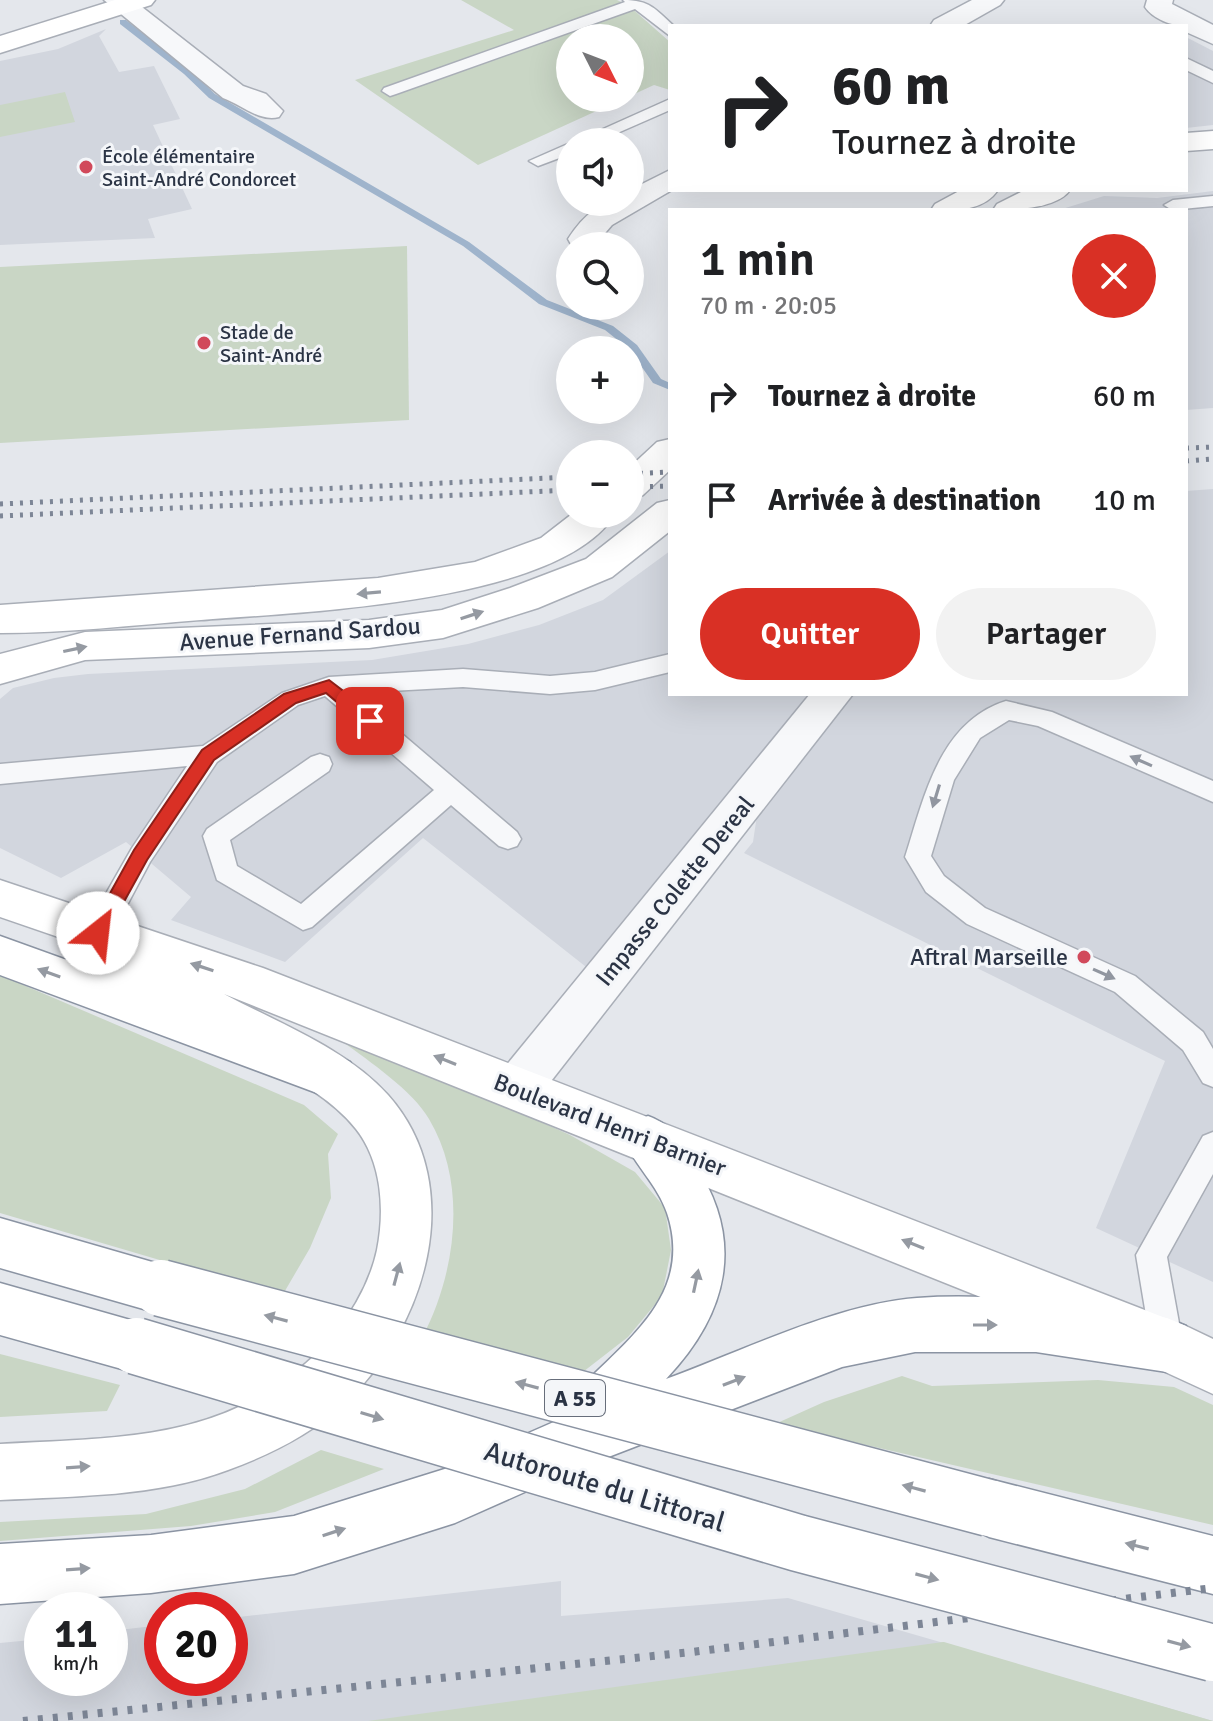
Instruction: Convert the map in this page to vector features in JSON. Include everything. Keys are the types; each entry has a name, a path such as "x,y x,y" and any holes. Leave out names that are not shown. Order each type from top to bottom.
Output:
{"main road":[{"path":"0,45 127,2"},
{"path":"1188,142 1213,140"},
{"path":"1188,163 1213,160"},
{"path":"950,208 979,192"},
{"path":"1011,208 1049,192"},
{"path":"644,474 668,452"},
{"name":"Avenue Fernand Sardou","path":"0,669 85,646 369,634 443,624 524,598 599,568 668,514"},
{"name":"Avenue Fernand Sardou","path":"0,619 378,592 480,574 554,547 579,528"},
{"path":"0,1472 128,1464 189,1454 254,1431 305,1400 339,1373 368,1338 393,1288 405,1243 406,1204 398,1156 374,1113 333,1077 10,902"},
{"name":"Boulevard Henri Barnier","path":"10,902 247,982 1190,1356"},
{"path":"0,955 333,1077"},
{"path":"561,1447 669,1338 690,1305 699,1272 701,1237 690,1205 648,1139"},
{"name":"A 55","path":"0,1243 1213,1565"},
{"name":"Autoroute du Littoral","path":"0,1309 136,1346 798,1543 1213,1653"},
{"path":"0,1574 151,1564 294,1545 455,1494 561,1447 842,1340 915,1325 1036,1325 1190,1356"}],"street":[{"path":"947,24 991,0"},
{"path":"1160,0 1158,7 1213,36"},
{"path":"127,2 233,92 256,100 269,111"},
{"path":"644,194 668,180"},
{"path":"589,232 606,216"},
{"name":"Impasse Colette Dereal","path":"517,1088 831,696"}],"lane":[{"path":"390,91 634,1 668,29"},
{"path":"1188,64 1213,78"},
{"path":"615,128 668,105"},
{"path":"538,161 556,154"},
{"path":"1188,189 1213,186"},
{"path":"1168,197 1213,201"},
{"path":"98,933 141,855 208,755 290,699 329,686 463,678 550,685 595,681 668,663"},
{"path":"329,686 508,839"},
{"path":"1213,792 1043,718 1006,710 971,731 942,779 918,857 935,884 976,916 1125,984 1193,1041 1213,1074"},
{"path":"0,774 208,755"},
{"path":"320,764 216,836 226,872 303,919 451,790"},
{"path":"1190,1356 1151,1255 1207,1175 1213,1146"}],"shaded area":[{"name":"École élémentaire Saint-André Condorcet","path":"106,29 99,36 119,72 154,66 180,119 153,125 192,209 148,219 155,238 0,245 0,61 58,49"},
{"path":"1188,38 1213,51 1213,125 1188,128"},
{"path":"1213,191 1213,408 1188,410 1188,208 1065,208 1104,196 1157,198"},
{"name":"Aftral Marseille","path":"1213,489 1213,1282 1096,1228 1165,1061 744,853 753,842 757,815 847,696 1188,696 1188,491"},
{"path":"668,552 668,696 816,696 595,974 423,838 285,962 171,920 191,897 126,842 61,878 0,848 0,699 13,688 88,674 372,660 468,644 539,625 603,600"},
{"path":"561,1581 561,1616 788,1598 1213,1721 0,1721 0,1643 24,1641 24,1696 128,1696 128,1629 144,1627 144,1696 248,1696 248,1616"}],"green space":[{"path":"461,0 617,0 628,5 668,40 668,89 654,85 644,90 644,24 556,24 556,112 594,112 478,165 355,80 514,30"},
{"path":"65,92 75,122 0,137 0,105"},
{"name":"Stade de Saint-André","path":"407,246 409,420 0,443 0,267"},
{"path":"0,975 304,1105 338,1134 328,1154 331,1198 310,1248 282,1296 0,1213"},
{"path":"343,1042 487,1098 570,1135 635,1172 665,1208 671,1250 662,1296 628,1337 579,1375 423,1336 434,1311 450,1256 453,1199 449,1171 441,1144 422,1108 390,1077"},
{"path":"0,1354 120,1385 107,1411 0,1417"},
{"path":"902,1376 932,1386 1098,1380 1174,1387 1213,1405 1213,1525 775,1424 824,1402"},
{"path":"321,1450 384,1469 275,1512 191,1526 0,1541 0,1522 146,1514 245,1489"},
{"path":"943,1642 1213,1721 368,1721"}],"waterway":[{"path":"123,22 187,72 212,96 466,244 543,302 609,328 633,347 657,381 668,386"}],"railway":[{"path":"1188,448 1213,447"},
{"path":"1188,461 1213,459"},
{"path":"644,473 668,472"},
{"path":"0,504 556,478"},
{"path":"644,487 668,486"},
{"path":"0,516 556,491"},
{"path":"23,1721 692,1652 1213,1588"}],"place":[{"name":"École élémentaire Saint-André Condorcet","path":"86,167"},
{"name":"Stade de Saint-André","path":"204,343"},
{"name":"Aftral Marseille","path":"1084,957"}],"route":[{"path":"98,933 141,855 208,755 290,699 329,686 370,721"}]}
